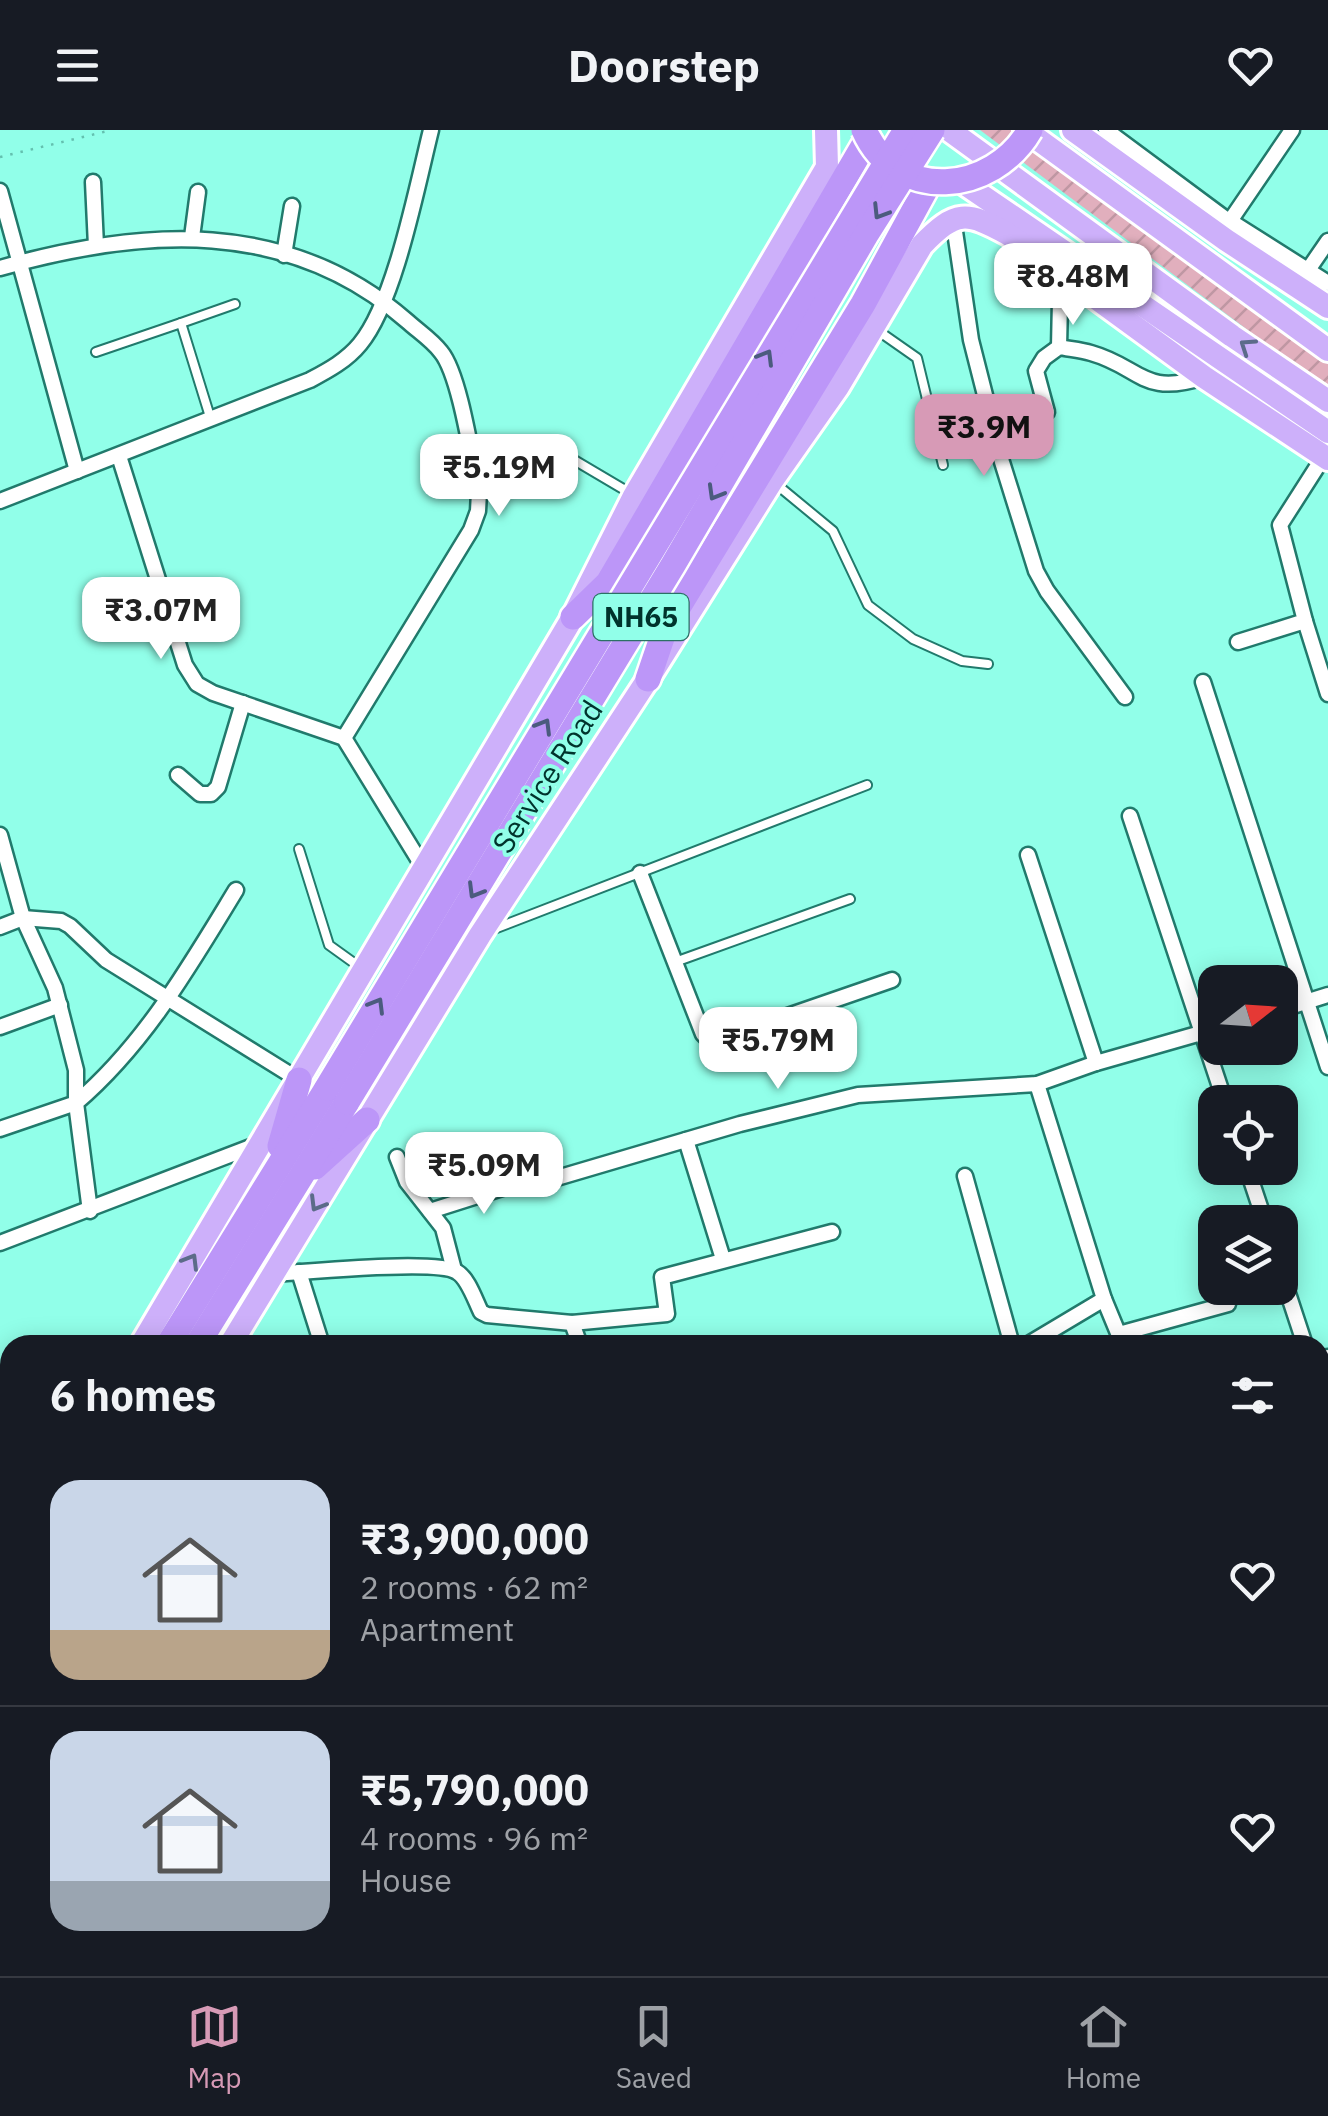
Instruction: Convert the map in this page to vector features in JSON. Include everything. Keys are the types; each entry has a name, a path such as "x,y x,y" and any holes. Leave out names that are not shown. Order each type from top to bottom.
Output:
{"highway":[{"name":"NH65","path":"337,1095 906,130"},
{"name":"NH65","path":"175,1335 337,1095 932,130"},
{"path":"573,617 608,583 866,134 895,166 930,181 962,182 989,173 1012,156 1027,130"},
{"path":"648,679 665,629 863,304 930,181"},
{"path":"283,1180 299,1080"},
{"path":"283,1180 367,1120"},
{"name":"NH65","path":"202,1335 283,1180"}],"main road":[{"path":"146,1335 573,617 634,496 826,167 826,130"},
{"path":"949,130 1328,401"},
{"path":"1027,130 1328,350"},
{"path":"1073,130 1228,230 1262,263 1328,307"},
{"path":"962,182 1328,432"},
{"path":"954,218 974,215 1008,234 1204,376 1326,458"},
{"name":"Service Road","path":"236,1335 480,935 772,481 838,387 922,245 954,218"}],"street":[{"path":"0,501 310,380 339,364 362,343 385,302 431,130"},
{"path":"1106,130 1228,230 1328,283"},
{"path":"1228,230 1292,130"},
{"path":"93,182 96,246"},
{"path":"0,191 77,471"},
{"path":"192,238 198,192"},
{"path":"284,255 292,206"},
{"path":"954,218 971,340 1002,462 1036,570 1047,592 1124,697"},
{"path":"0,268 130,240 192,238 241,242 353,281 385,302 442,353 452,374 479,492 478,511 471,530 344,738"},
{"path":"1308,270 1328,241"},
{"path":"1059,347 1060,300 1070,281"},
{"path":"1048,412 1036,370 1059,347 1092,353 1149,382 1178,385 1204,376"},
{"path":"119,456 185,665 197,684 344,738 425,870"},
{"path":"1326,458 1280,525 1328,694"},
{"path":"1238,642 1305,621"},
{"path":"1203,682 1328,1067"},
{"path":"178,775 200,794 210,794 218,787 242,703"},
{"path":"1130,816 1198,1003"},
{"path":"0,835 23,918 56,988 76,1070 76,1104 90,1211"},
{"path":"1028,854 1096,1063"},
{"path":"640,872 708,1040 718,1040 892,980"},
{"path":"0,1129 76,1104 111,1073 169,999 236,890"},
{"path":"0,926 23,918 70,926 106,960 299,1080"},
{"path":"1298,1004 1328,995"},
{"path":"0,1027 60,1005"},
{"path":"430,1211 512,1185 533,1185 858,1095 1037,1084 1198,1034"},
{"path":"1037,1084 1104,1299 1119,1335"},
{"path":"686,1140 723,1259"},
{"path":"0,1243 262,1142"},
{"path":"397,1157 407,1182 448,1239 454,1270"},
{"path":"965,1176 1009,1335"},
{"path":"274,1274 382,1267 454,1270 460,1273 482,1312 490,1316 572,1324 667,1314 662,1277 832,1232"},
{"path":"299,1272 319,1335"},
{"path":"1044,1335 1104,1299"},
{"path":"1136,1335 1225,1305"},
{"path":"1291,1305 1301,1335"},
{"path":"572,1324 576,1335"}],"lane":[{"path":"96,352 236,304"},
{"path":"181,324 211,420"},
{"path":"874,327 917,358 943,464"},
{"path":"501,464 552,451 564,454 634,496"},
{"path":"772,481 833,531 868,605 912,639 962,661 988,664"},
{"path":"480,935 867,785"},
{"path":"299,849 329,944 364,971"},
{"path":"675,962 850,899"}],"path":[{"path":"0,157 112,130"}],"shaded area":[{"path":"980,130 1020,130 1328,353 1328,385 1265,343"}]}
